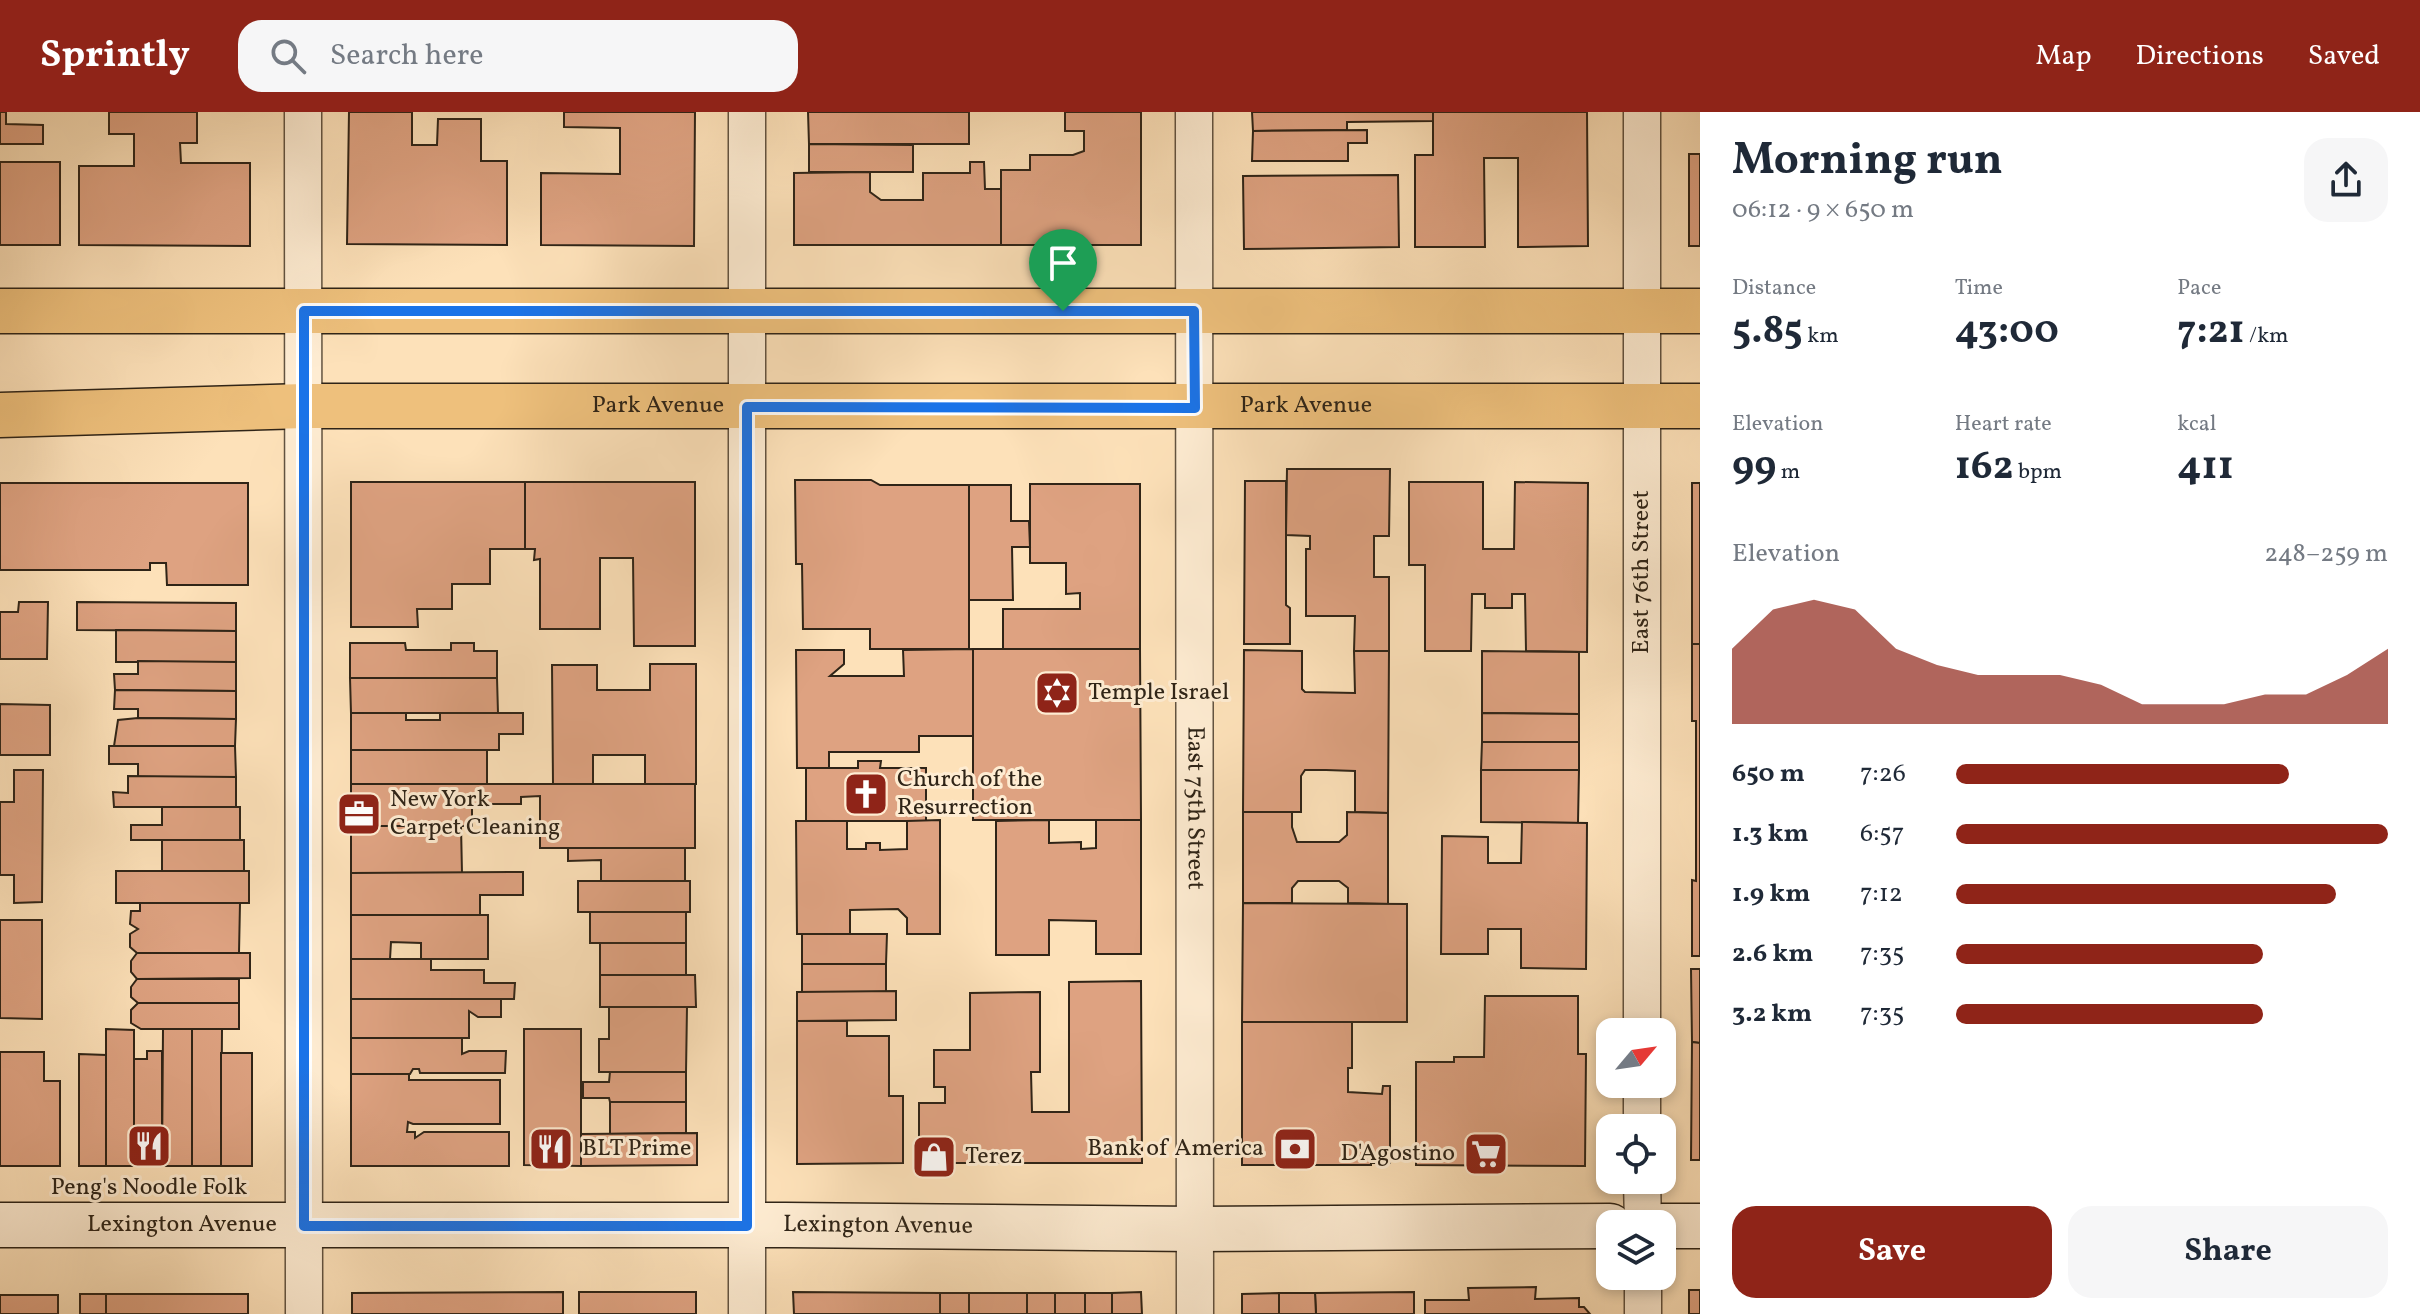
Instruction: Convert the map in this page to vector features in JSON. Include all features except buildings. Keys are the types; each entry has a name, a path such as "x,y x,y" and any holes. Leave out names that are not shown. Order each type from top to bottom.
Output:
{"main road":[{"path":"0,311 1700,311"},
{"name":"Park Avenue","path":"0,415 304,406 1700,406"},
{"name":"Lexington Avenue","path":"0,1225 1195,1229 1596,1226"},
{"path":"1676,1226 1700,1226"}],"street":[{"path":"303,112 304,1314"},
{"path":"747,112 747,1314"},
{"name":"East 75th Street","path":"1194,112 1195,1314"},
{"name":"East 76th Street","path":"1642,112 1642,1018"},
{"path":"1643,1290 1643,1314"}],"place":[{"name":"Temple Israel","path":"1057,693"},
{"name":"Church of the Resurrection","path":"866,794"},
{"name":"New York Carpet Cleaning","path":"359,814"},
{"name":"Peng's Noodle Folk","path":"149,1146"},
{"name":"BLT Prime","path":"551,1149"},
{"name":"Bank of America","path":"1295,1149"},
{"name":"D'Agostino","path":"1486,1154"},
{"name":"Terez","path":"934,1157"}],"route":[{"path":"304,311 1063,311 1194,311 1195,408 747,407 747,1226 304,1226 304,311"}]}
